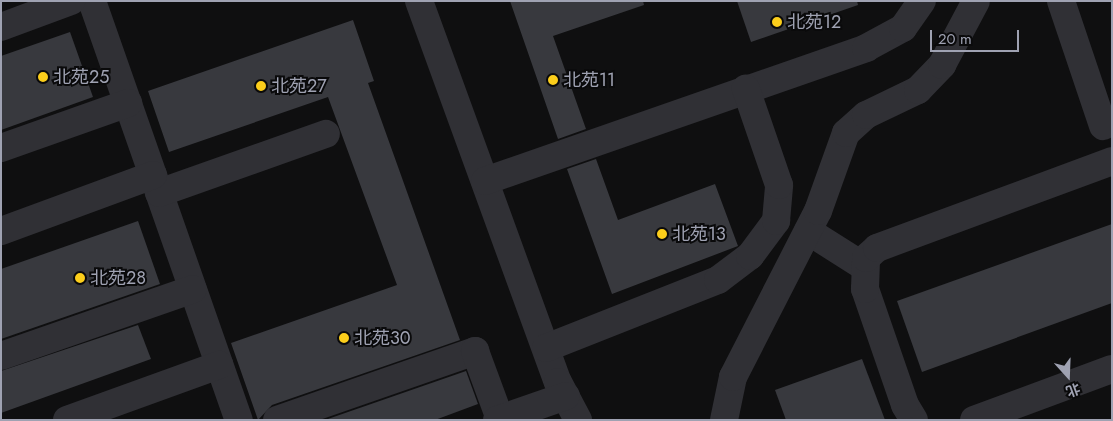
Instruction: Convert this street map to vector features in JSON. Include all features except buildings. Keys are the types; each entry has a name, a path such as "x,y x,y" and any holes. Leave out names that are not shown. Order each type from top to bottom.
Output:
{"street":[{"path":"1,27 71,1"},
{"path":"92,1 239,420"},
{"path":"419,1 546,348 578,420"},
{"path":"484,181 866,48 903,28 922,1"},
{"path":"724,420 733,377 808,231 846,133 866,115 918,90 942,65 976,1"},
{"path":"1060,1 1107,124 1112,152"},
{"path":"546,348 718,280 750,256 776,221 779,185 746,89"},
{"path":"1,148 128,103"},
{"path":"1,231 326,134"},
{"path":"914,420 905,406 865,289 865,267 877,248 1112,161"},
{"path":"808,231 865,267"},
{"path":"1,356 193,289"},
{"path":"277,420 475,351 499,419 566,396"},
{"path":"66,420 219,365"},
{"path":"974,420 1112,369"}],"place":[{"name":"北苑12","path":"777,22"},
{"name":"北苑25","path":"43,77"},
{"name":"北苑11","path":"553,80"},
{"name":"北苑27","path":"261,86"},
{"name":"北苑13","path":"662,234"},
{"name":"北苑28","path":"80,278"},
{"name":"北苑30","path":"344,338"}]}
